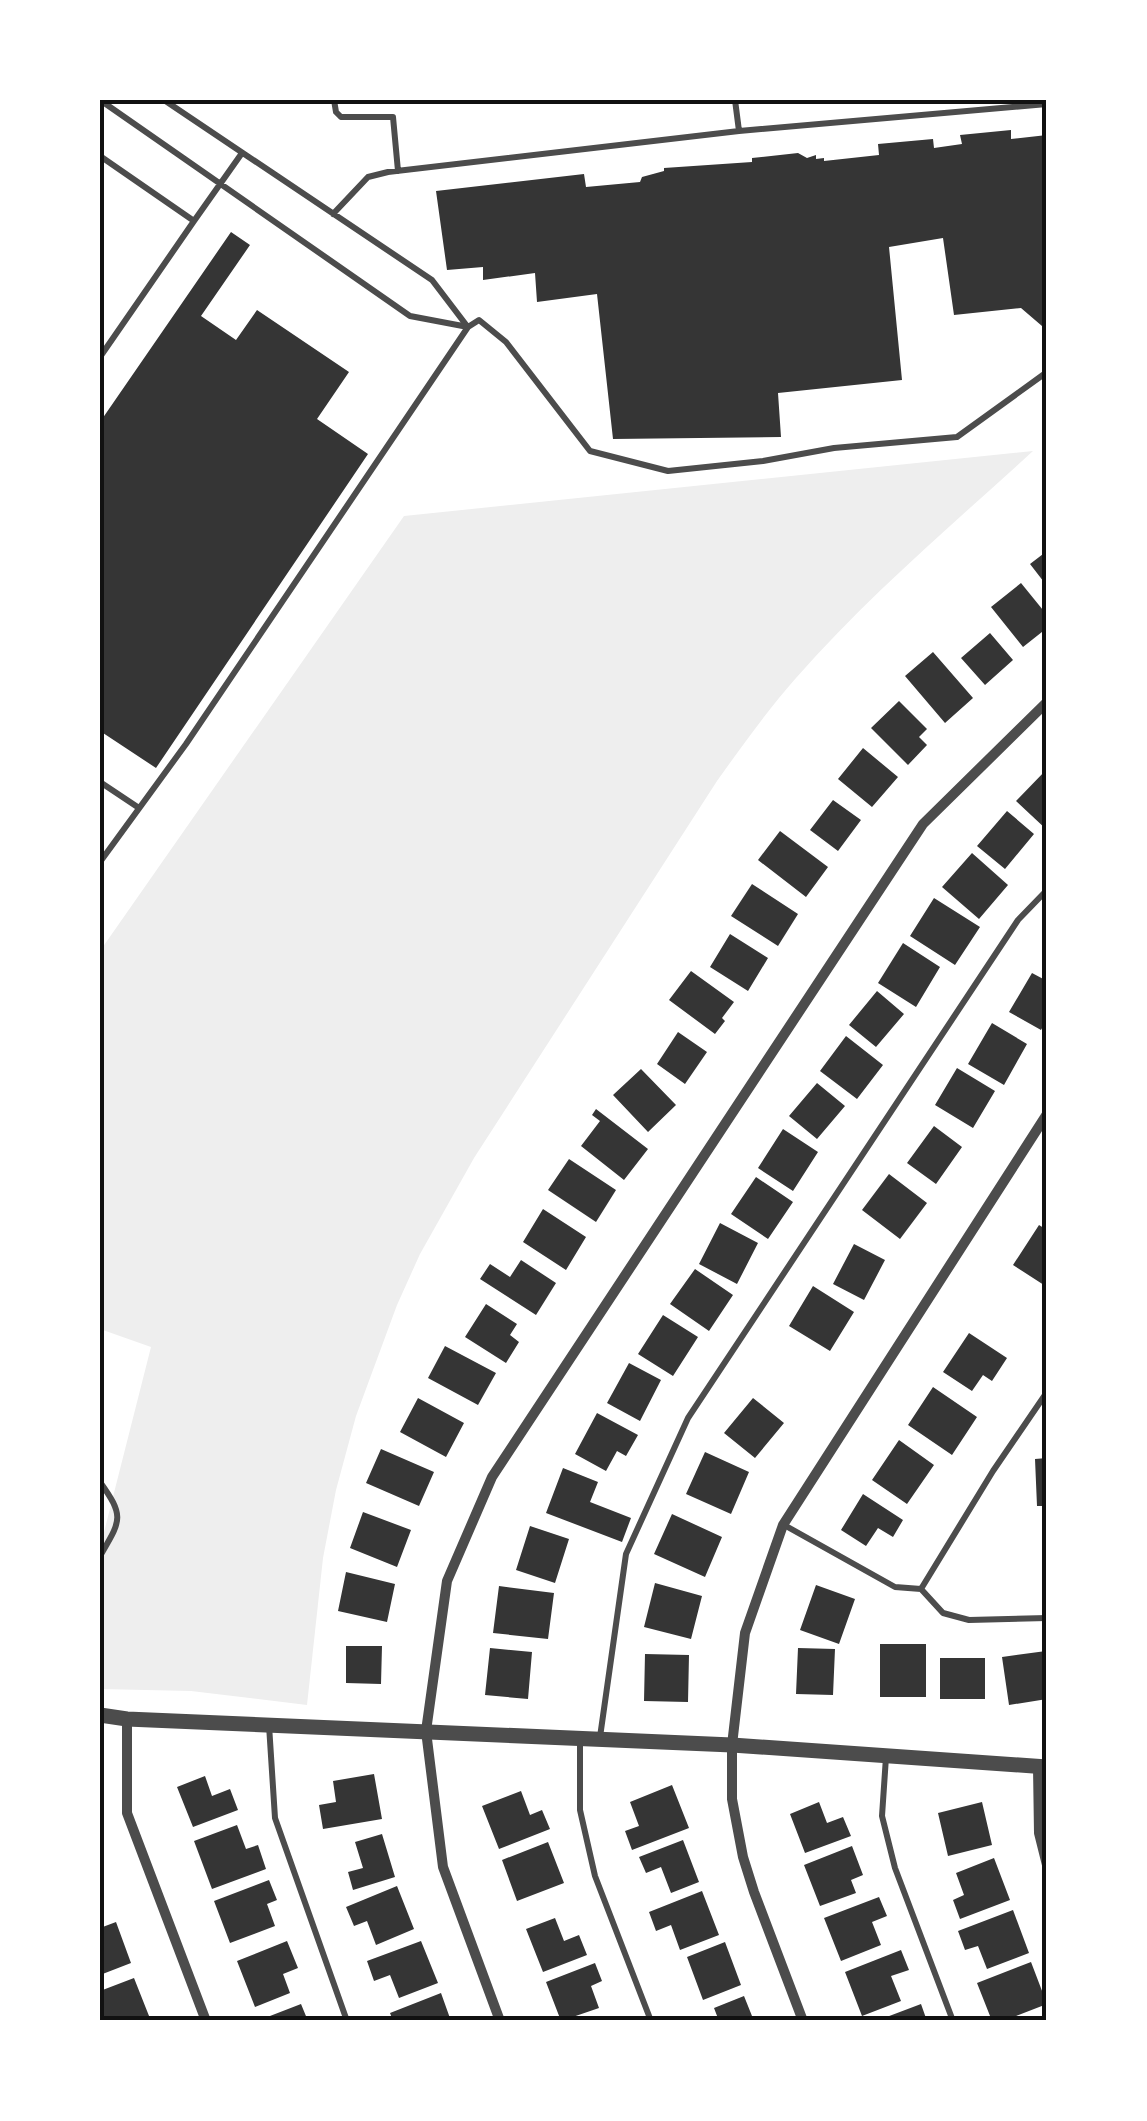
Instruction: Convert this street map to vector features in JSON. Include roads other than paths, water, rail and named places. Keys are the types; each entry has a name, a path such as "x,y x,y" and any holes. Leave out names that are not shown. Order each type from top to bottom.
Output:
{"street":[{"path":"500,2021 443,1866 426,1732 447,1581 492,1477 923,824 1047,702"},
{"path":"804,2021 743,1858 732,1799 732,1745 745,1634 783,1524 1047,1114"},
{"path":"100,1715 732,1745 1043,1767 1039,1833 1047,1866"},
{"path":"126,1719 128,1813 206,2021"}],"lane":[{"path":"100,100 410,316 468,326"},
{"path":"164,100 432,280 468,326"},
{"path":"334,100 341,117 393,117 398,171"},
{"path":"735,100 739,130"},
{"path":"333,214 368,177 398,171 739,130 1047,104"},
{"path":"100,357 242,153"},
{"path":"100,156 194,221"},
{"path":"100,862 186,744 468,326 479,320 506,342 590,451 668,471 763,461 834,448 956,437 1047,372"},
{"path":"100,782 139,808"},
{"path":"600,1739 626,1554 688,1418 1018,920 1047,890"},
{"path":"921,1589 1047,1392"},
{"path":"100,1482 118,1507 119,1523 100,1556"},
{"path":"783,1524 895,1587 921,1589 944,1613 969,1620 1047,1618"},
{"path":"270,1725 275,1818 348,2021"},
{"path":"580,1740 580,1810 595,1876 651,2021"},
{"path":"886,1756 882,1816 886,1833 895,1868 953,2021"}]}
